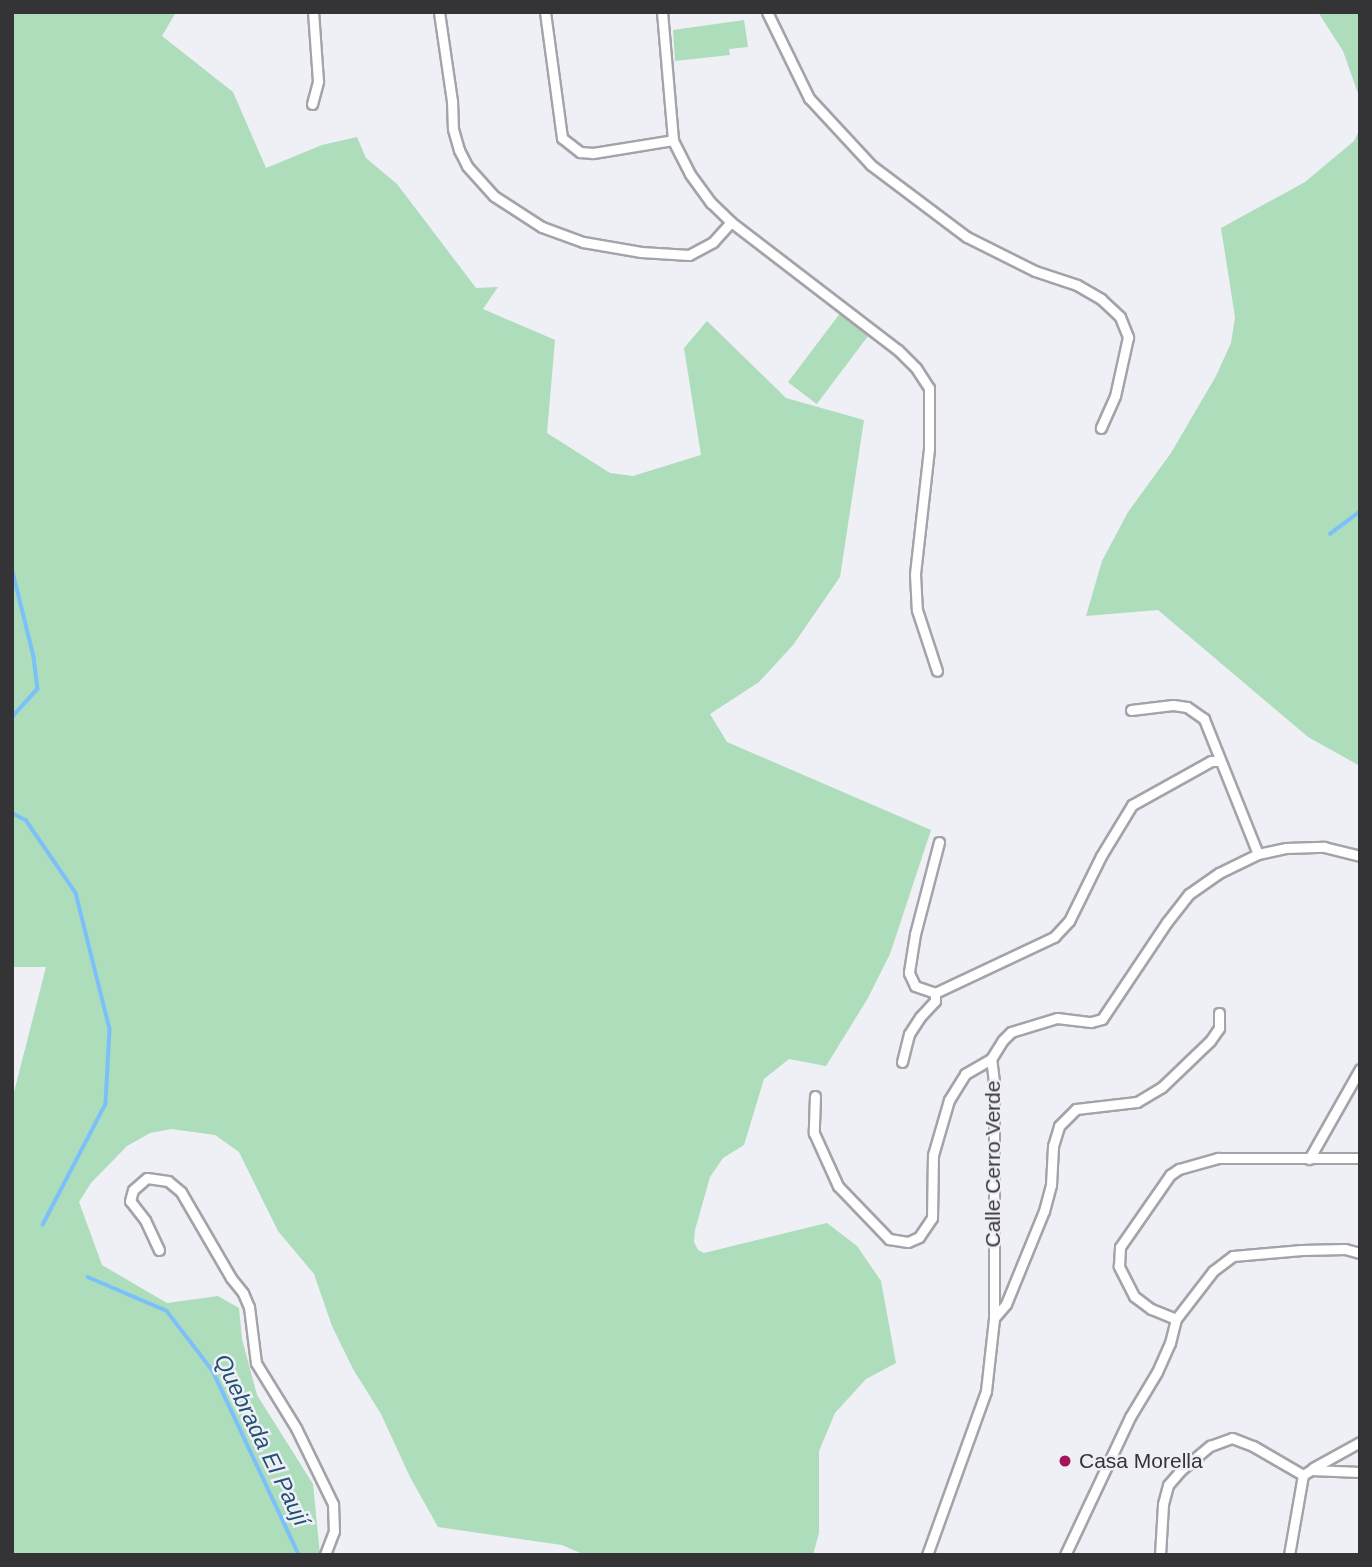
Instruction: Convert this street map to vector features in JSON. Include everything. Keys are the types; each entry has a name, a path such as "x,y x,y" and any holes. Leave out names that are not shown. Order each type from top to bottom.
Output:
{"street":[{"path":"312,104 318,81 313,12"},
{"path":"439,12 456,139 467,166 494,196 541,227 583,242 659,254 689,255 702,251 731,222"},
{"path":"545,12 562,138 580,152 593,153 673,140"},
{"path":"662,12 673,140 690,174 711,203 731,222 898,350 916,368 929,388 929,449 915,574 917,610 937,671"},
{"path":"767,12 809,97 871,166 967,237 1035,271 1077,285 1101,299 1120,317 1128,337 1115,396 1101,428"},
{"path":"1131,710 1173,705 1198,713 1204,719 1258,854"},
{"path":"940,842 915,934 909,973 915,986 935,993 1054,937 1069,921 1101,856 1132,805 1211,761 1219,761"},
{"name":"Calle Cerro Verde","path":"927,1555 986,1391 994,1318 994,1082 991,1059 1012,1032 1033,1024 1057,1018 1091,1022 1102,1019 1189,894 1219,873 1258,854 1286,848 1324,848 1360,856"},
{"path":"902,1062 909,1034 920,1017 935,1002 935,993"},
{"path":"994,1318 1010,1296 1044,1211 1051,1185 1053,1146 1059,1126 1076,1109 1138,1102 1163,1087 1210,1041 1219,1028 1219,1013"},
{"path":"815,1096 814,1133 838,1186 889,1240 908,1242 919,1237 932,1218 933,1156 949,1100 965,1074 991,1059"},
{"path":"1310,1159 1360,1069"},
{"path":"1176,1319 1151,1309 1134,1296 1119,1266 1120,1247 1170,1175 1179,1169 1218,1158 1360,1158"},
{"path":"159,1250 145,1220 130,1200 133,1189 146,1178 168,1181 181,1192 230,1278 243,1293 249,1307 256,1363 296,1428 333,1504 334,1531 325,1555"},
{"path":"1065,1555 1130,1417 1157,1372 1170,1343 1176,1319 1213,1271 1233,1256 1302,1250 1345,1249 1360,1253"},
{"path":"1160,1555 1160,1524 1168,1485 1181,1470 1210,1446 1232,1438 1307,1473 1360,1472"},
{"path":"1307,1473 1342,1455 1360,1441"},
{"path":"1289,1555 1307,1473"}],"green space":[{"path":"12,12 176,12 162,36 233,92 266,168 322,145 357,137 366,158 397,184 476,288 498,287 483,309 555,340 547,433 610,473 633,476 701,455 684,348 707,321 786,398 864,420 840,577 793,645 759,682 710,714 727,742 931,830 890,954 868,998 826,1066 789,1059 764,1079 744,1145 723,1158 710,1177 695,1230 694,1242 698,1250 704,1253 827,1223 857,1246 881,1281 896,1363 866,1379 835,1413 819,1451 819,1533 813,1555 585,1555 562,1545 438,1527 410,1477 381,1414 353,1369 332,1326 314,1274 278,1231 239,1152 215,1135 171,1129 150,1133 127,1146 91,1183 79,1202 102,1265 167,1303 218,1296 239,1308 242,1339 257,1395 313,1484 320,1555 12,1555 12,1100 46,967 12,967"},
{"path":"1318,12 1360,12 1360,99 1343,51"},
{"path":"744,20 748,47 729,49 730,55 675,61 673,30"},
{"path":"1360,129 1360,766 1308,737 1158,610 1086,616 1102,561 1128,512 1171,453 1216,376 1231,343 1235,317 1221,228 1305,182 1354,141"},
{"path":"841,312 870,334 817,404 788,382"}],"waterway":[{"path":"1330,534 1360,511"},
{"name":"Quebrada El Paují","path":"12,568 34,657 38,689 12,718"},
{"name":"Quebrada El Paují","path":"12,813 26,820 76,893 110,1029 106,1104 43,1225"},
{"name":"Quebrada El Paují","path":"88,1277 167,1311 213,1371 299,1555"}],"place":[{"name":"Casa Morella","path":"1065,1461"}]}
